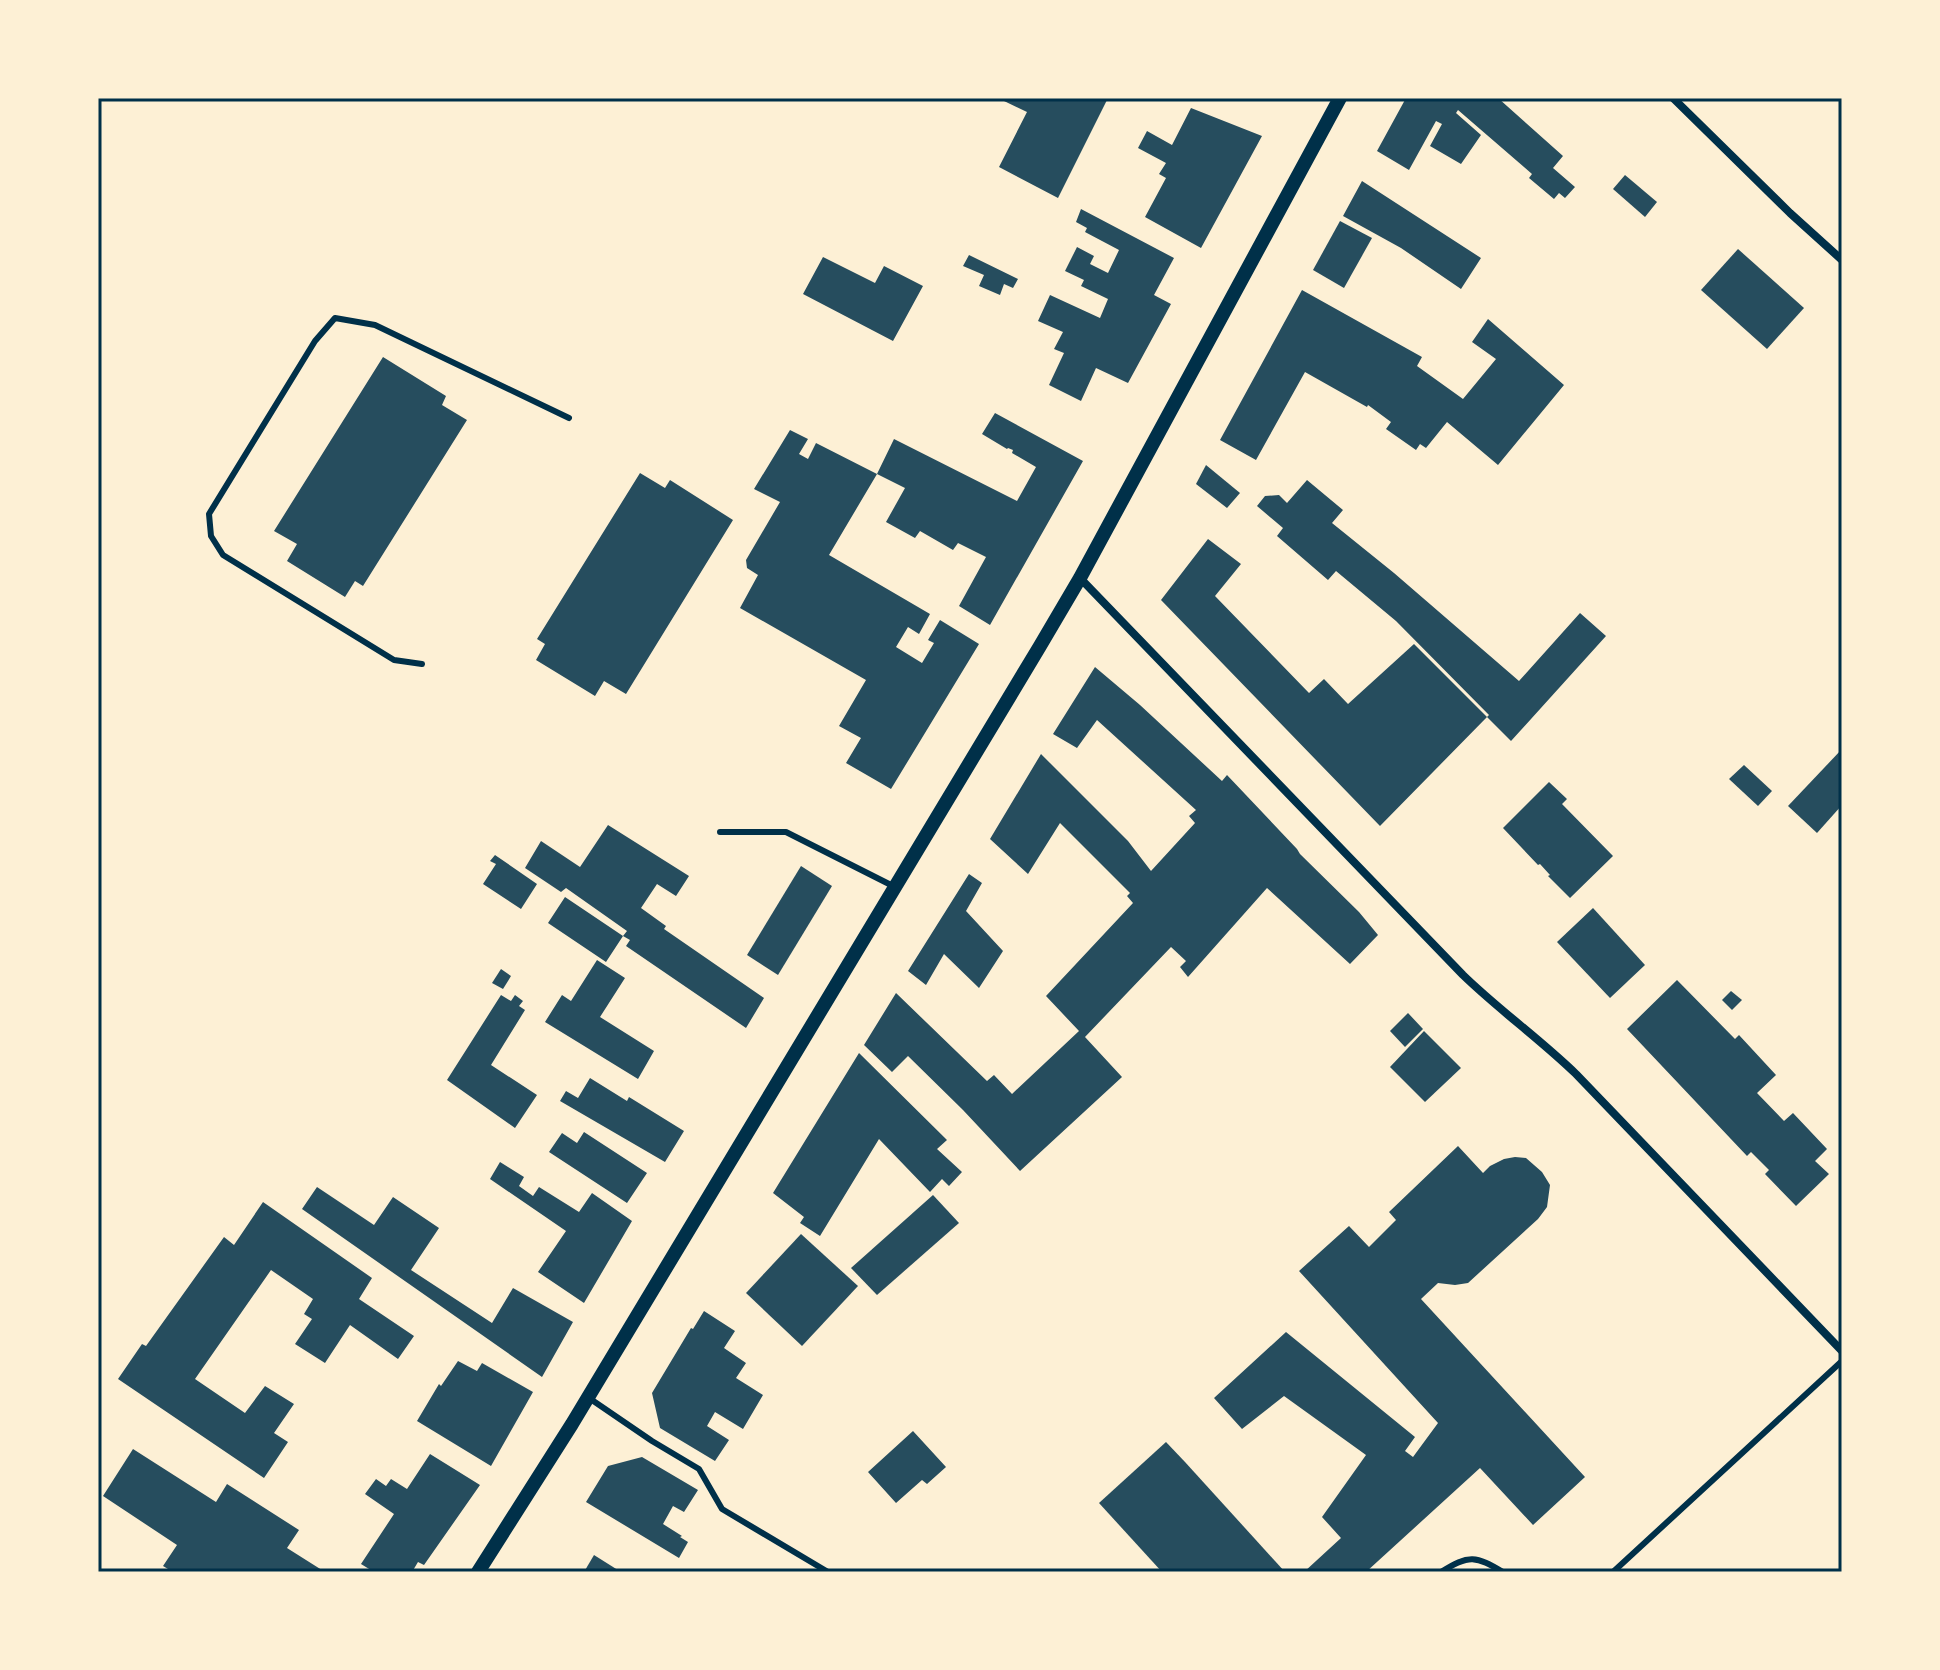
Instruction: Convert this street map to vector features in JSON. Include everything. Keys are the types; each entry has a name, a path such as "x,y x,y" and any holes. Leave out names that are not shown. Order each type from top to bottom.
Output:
{"street":[{"path":"478,1572 588,1397 1080,578 1340,98"},
{"path":"1673,98 1842,260"},
{"path":"1080,578 1463,975 1576,1074 1842,1351"}],"lane":[{"path":"422,664 394,660 223,555 211,536 209,514 315,341 335,318 375,325 569,418"},
{"path":"720,832 786,832 895,887"},
{"path":"1613,1572 1842,1361"},
{"path":"588,1397 699,1469 722,1509 828,1572"},
{"path":"1441,1572 1468,1559 1481,1559 1503,1572"}],"building":[{"path":"1005,98 1108,98 1058,198 999,167 1027,112 1004,101"},
{"path":"1406,98 1498,98 1563,156 1553,168 1575,187 1565,198 1559,193 1554,199 1529,178 1532,174 1458,110 1456,113 1481,135 1461,164 1430,146 1442,124 1436,121 1409,170 1377,151"},
{"path":"1191,108 1262,136 1201,248 1145,217 1166,178 1159,174 1166,163 1138,148 1147,131 1172,145"},
{"path":"1625,175 1657,202 1645,217 1613,189"},
{"path":"1362,181 1481,258 1461,289 1401,248 1343,216"},
{"path":"1081,209 1174,258 1154,295 1171,304 1128,383 1096,368 1081,401 1049,385 1064,353 1054,349 1063,332 1038,321 1050,295 1100,318 1108,299 1081,286 1084,280 1065,271 1077,247 1094,256 1090,264 1108,273 1119,250 1085,232 1087,228 1076,222"},
{"path":"1340,221 1372,238 1344,288 1313,270"},
{"path":"1738,249 1804,308 1767,349 1701,290"},
{"path":"969,255 1018,279 1013,288 1004,284 1000,295 979,286 984,275 963,266"},
{"path":"823,257 875,283 884,266 923,286 893,341 803,294"},
{"path":"1302,290 1422,357 1417,366 1463,399 1496,359 1472,342 1488,319 1564,385 1498,465 1447,422 1426,448 1420,444 1416,450 1386,429 1391,422 1368,405 1305,372 1256,460 1220,440"},
{"path":"383,357 446,396 442,405 467,420 363,586 355,581 345,597 287,561 297,544 274,531"},
{"path":"995,413 1083,461 990,625 959,606 986,557 958,543 953,550 920,531 915,538 886,522 905,488 877,474 894,439 1017,501 1036,467 1012,453 1013,450 982,434"},
{"path":"790,430 808,439 799,454 808,459 816,443 877,474 829,555 930,614 919,634 908,627 896,647 922,663 934,643 928,640 940,620 979,644 891,789 846,763 861,738 839,726 866,680 740,608 758,575 747,568 746,560 780,502 754,489"},
{"path":"1206,465 1240,493 1227,508 1196,484"},
{"path":"640,473 665,488 670,480 733,520 626,694 604,681 595,696 536,660 545,644 537,639"},
{"path":"1307,480 1343,510 1332,523 1519,681 1580,613 1606,636 1511,741 1396,621 1336,571 1328,580 1277,536 1283,528 1257,506 1265,496 1279,495 1287,503"},
{"path":"1208,539 1241,564 1215,596 1309,693 1324,679 1348,704 1414,644 1487,717 1380,826 1161,600"},
{"path":"1095,667 1222,781 1227,775 1378,935 1350,964 1267,888 1188,977 1180,967 1186,961 1171,947 1085,1037 1122,1077 1020,1171 908,1056 892,1072 864,1045 896,993 987,1081 994,1075 1012,1094 1079,1031 1046,996 1133,903 1127,896 1130,893 1060,823 1028,874 990,839 1041,754 1128,841 1151,871 1195,823 1189,816 1196,810 1097,720 1077,748 1053,734"},
{"path":"1842,749 1842,805 1817,833 1788,806"},
{"path":"1744,765 1772,791 1758,806 1729,779"},
{"path":"1549,782 1567,799 1562,804 1613,856 1570,898 1503,828"},
{"path":"608,825 689,876 676,896 657,884 641,908 666,926 664,929 764,998 746,1028 626,946 630,940 623,936 627,931 566,888 561,892 525,868 541,841 580,867"},
{"path":"495,855 537,884 521,909 483,884 496,864 490,861"},
{"path":"801,866 832,886 778,975 747,955"},
{"path":"969,874 982,883 966,911 1003,951 979,988 944,954 926,985 908,971"},
{"path":"565,897 623,936 606,962 548,923"},
{"path":"1593,908 1645,965 1610,998 1557,942"},
{"path":"597,960 625,978 600,1017 654,1051 638,1079 545,1022 562,995 571,1001"},
{"path":"501,969 511,976 503,989 492,983"},
{"path":"1677,980 1735,1039 1739,1035 1776,1075 1757,1093 1784,1121 1793,1113 1827,1149 1815,1161 1829,1174 1796,1206 1765,1174 1769,1170 1751,1152 1747,1156 1627,1029"},
{"path":"1731,991 1742,1000 1732,1010 1722,1000"},
{"path":"501,995 511,1001 515,995 523,1001 519,1006 525,1010 491,1065 537,1095 515,1128 447,1080"},
{"path":"1408,1013 1423,1029 1405,1047 1390,1031"},
{"path":"1424,1031 1461,1068 1425,1102 1390,1067"},
{"path":"859,1053 947,1140 937,1149 962,1172 949,1186 942,1179 930,1192 879,1139 820,1236 800,1223 804,1217 773,1193"},
{"path":"590,1078 627,1101 629,1097 684,1131 665,1162 560,1101 566,1091 578,1098"},
{"path":"584,1132 647,1173 627,1203 549,1152 562,1133 577,1143"},
{"path":"1458,1146 1483,1173 1504,1159 1526,1158 1542,1172 1550,1185 1547,1207 1538,1219 1468,1283 1438,1283 1421,1299 1585,1477 1533,1525 1480,1468 1366,1572 1304,1572 1341,1538 1322,1517 1366,1455 1284,1396 1242,1429 1214,1398 1286,1332 1415,1437 1405,1451 1413,1457 1438,1423 1299,1271 1349,1226 1369,1247 1396,1220 1389,1212"},
{"path":"500,1162 524,1177 519,1186 533,1196 539,1187 579,1212 592,1193 632,1221 584,1303 538,1272 566,1231 490,1179"},
{"path":"317,1187 374,1225 393,1197 439,1228 411,1270 492,1323 513,1288 573,1322 542,1377 302,1209"},
{"path":"933,1195 959,1223 877,1295 851,1268"},
{"path":"263,1202 372,1278 359,1299 414,1336 398,1359 350,1325 325,1363 295,1344 312,1319 304,1314 313,1299 271,1270 195,1379 245,1413 265,1386 294,1404 274,1433 288,1442 264,1478 118,1379 142,1344 146,1346 224,1237 234,1245"},
{"path":"801,1234 858,1286 802,1346 746,1293"},
{"path":"704,1311 735,1331 724,1348 746,1363 736,1378 763,1395 743,1429 715,1412 707,1426 729,1440 715,1461 660,1428 652,1393"},
{"path":"458,1361 477,1371 482,1363 533,1392 491,1466 417,1421 439,1384 441,1386"},
{"path":"913,1431 946,1467 927,1484 922,1480 896,1503 868,1472"},
{"path":"1166,1442 1285,1572 1162,1572 1099,1503"},
{"path":"133,1449 216,1502 227,1484 299,1530 287,1548 325,1572 173,1572 163,1566 177,1545 103,1496"},
{"path":"430,1454 480,1485 424,1565 418,1562 412,1572 374,1572 361,1564 394,1514 365,1494 376,1479 386,1486 391,1479 407,1489"},
{"path":"642,1457 698,1490 684,1512 673,1506 663,1524 688,1542 679,1558 586,1502 608,1466"},
{"path":"594,1555 621,1572 584,1572"}]}
